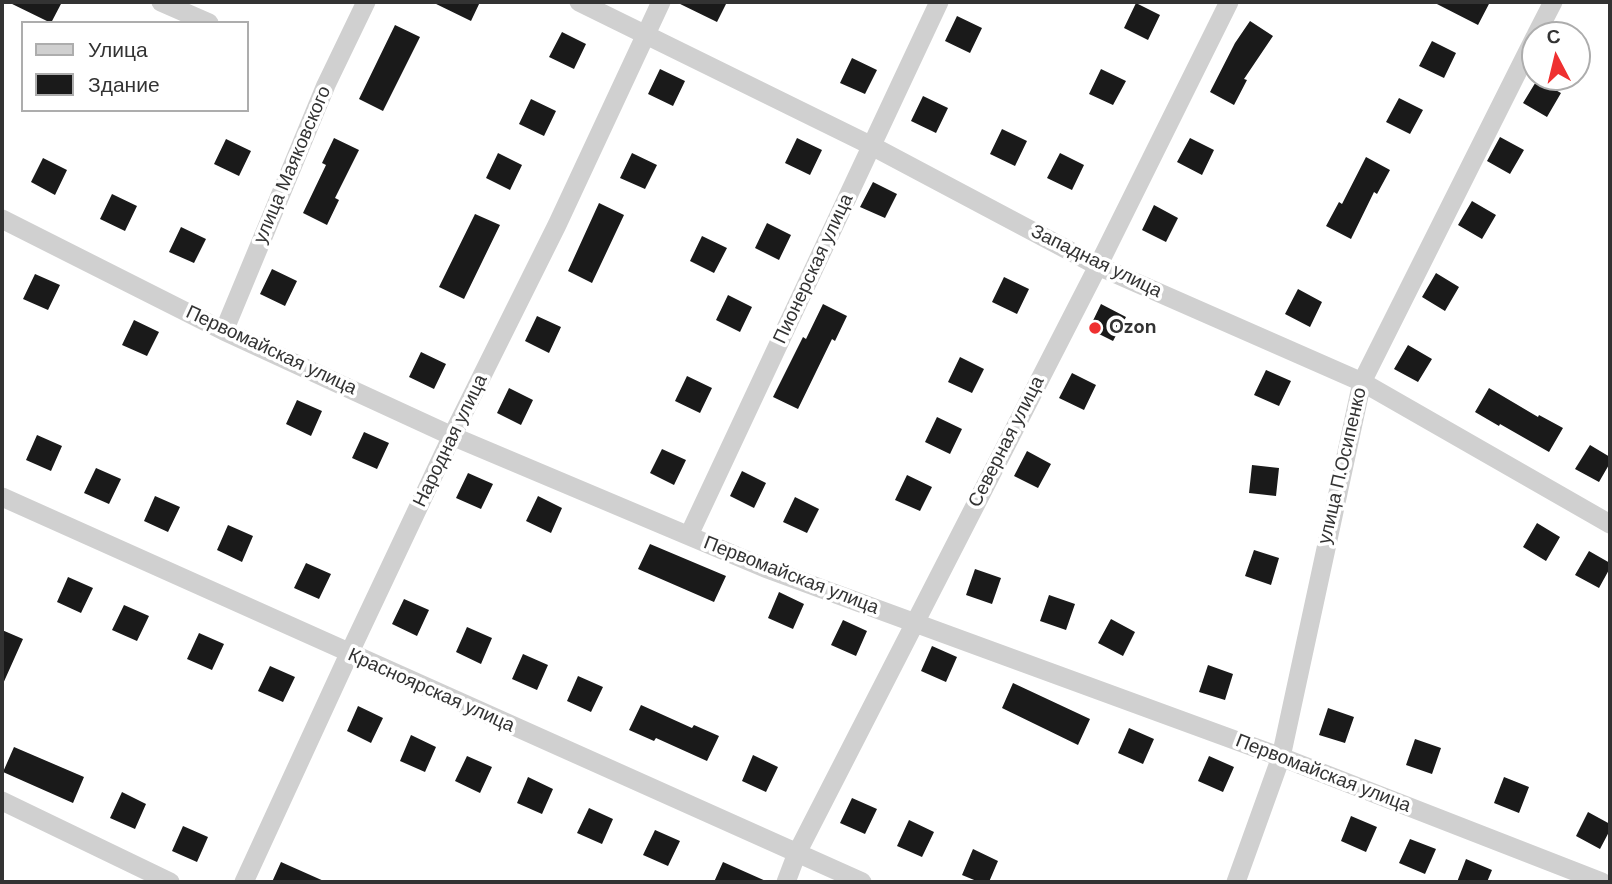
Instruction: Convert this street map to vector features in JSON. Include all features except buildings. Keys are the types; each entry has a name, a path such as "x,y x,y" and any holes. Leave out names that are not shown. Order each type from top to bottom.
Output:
{"street":[{"path":"161,2 204,21"},
{"name":"улица Маяковского","path":"224,331 326,85 366,2"},
{"name":"Западная улица","path":"579,2 872,146 1098,266 1362,382 1610,524"},
{"name":"Народная улица","path":"244,882 452,436 557,225 661,2"},
{"name":"Пионерская улица","path":"688,535 939,2"},
{"name":"Северная улица","path":"786,882 797,853 1098,266 1229,2"},
{"name":"улица П.Осипенко","path":"1544,21 1553,2"},
{"name":"улица П.Осипенко","path":"1236,882 1281,757 1362,382 1521,66"},
{"name":"Первомайская улица","path":"2,219 224,331 452,436 765,568 1281,757 1602,882"},
{"name":"Красноярская улица","path":"2,497 862,882"},
{"path":"2,801 170,882"}],"place":[{"name":"Ozon","path":"1095,328"}]}
